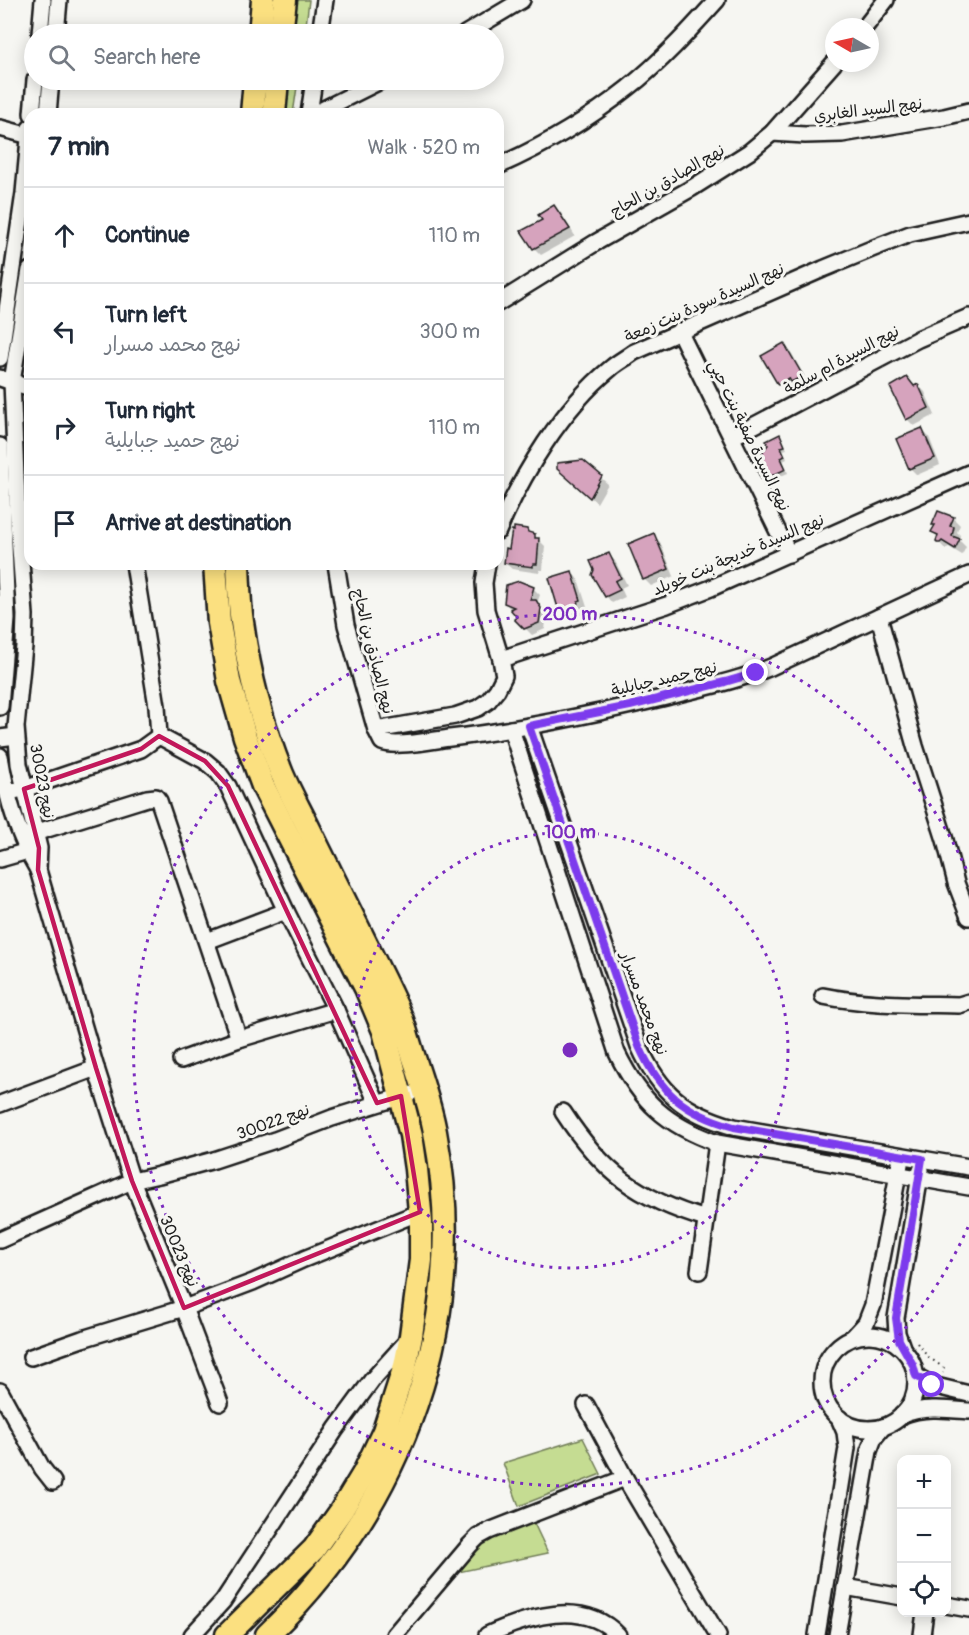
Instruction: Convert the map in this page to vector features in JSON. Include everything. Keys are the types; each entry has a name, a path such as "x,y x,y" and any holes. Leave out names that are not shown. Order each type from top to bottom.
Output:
{"highway":[{"path":"261,24 263,0"},
{"path":"282,24 285,0"},
{"path":"253,108 254,90"},
{"path":"275,108 276,90"},
{"path":"215,570 219,623 229,681 245,737 263,786 366,988 384,1031 411,1135 420,1212 421,1260 418,1295 405,1366 384,1431 364,1473 314,1549 227,1635"},
{"path":"238,570 242,620 250,674 266,729 283,775 402,1021 435,1131 444,1222 441,1302 435,1339 416,1408 403,1442 359,1523 331,1564 287,1617 267,1635"}],"street":[{"path":"41,24 43,0"},
{"path":"57,24 59,0"},
{"path":"321,24 325,0"},
{"path":"482,24 522,0"},
{"path":"504,163 573,126 628,89 671,50 717,0"},
{"path":"872,18 886,0"},
{"name":"نهج الصادق بن الحاج","path":"504,299 741,158 771,134 826,72"},
{"path":"33,108 34,90"},
{"path":"49,108 50,90"},
{"path":"312,108 313,90"},
{"path":"324,108 361,90"},
{"name":"نهج السيد الغابري","path":"771,134 842,134 935,119 969,111"},
{"path":"0,128 24,134"},
{"path":"0,358 7,258 24,193"},
{"name":"نهج السيدة سودة بنت زمعة","path":"504,517 523,478 570,408 612,367 634,352 883,244 910,234 969,221"},
{"path":"7,258 24,265"},
{"name":"نهج 30023","path":"24,296 6,380 25,615 16,736 31,842 96,1068 132,1181 220,1403"},
{"name":"نهج السيدة ام سلمة","path":"732,437 918,339 969,317"},
{"name":"نهج السيدة صفية بنت حيي","path":"679,331 789,554"},
{"path":"6,380 24,386"},
{"path":"0,446 4,620 0,707"},
{"name":"نهج السيدة خديجة بنت خويلد","path":"501,659 711,588 969,473"},
{"path":"135,570 157,706 159,735"},
{"name":"نهج الصادق بن الحاج","path":"337,570 346,625 376,730 380,740 385,743"},
{"path":"376,730 455,716 478,708 497,690 504,676 486,610 484,583 486,570"},
{"name":"نهج حميد جبايلية","path":"385,743 430,741 529,726 630,706 741,678 771,667 969,575"},
{"path":"4,620 25,615"},
{"path":"879,617 956,883 969,917"},
{"name":"نهج محمد مسرار","path":"529,726 639,1046 660,1084 693,1112 734,1127 969,1167"},
{"path":"511,729 617,1053 627,1074 657,1110 695,1136 717,1143 969,1187"},
{"path":"8,792 24,789 141,749 159,735"},
{"path":"159,735 190,752 218,772 228,786 286,911 336,1010 376,1103"},
{"path":"0,738 16,736"},
{"name":"نهج 30023","path":"0,756 8,792 31,842"},
{"path":"0,859 31,842 147,798 156,797 207,940 239,1039"},
{"path":"207,940 286,911"},
{"path":"823,996 849,1001 892,1004 959,1005 969,1002"},
{"path":"181,1060 239,1039 336,1010"},
{"path":"0,1104 96,1068"},
{"name":"نهج 30022","path":"0,1240 132,1181 214,1160 376,1103 424,1090"},
{"path":"563,1112 580,1138 624,1181 650,1198 706,1219"},
{"path":"699,1271 717,1143"},
{"path":"853,1337 866,1323 873,1305 902,1155"},
{"path":"902,1416 914,1397 916,1376 897,1333 896,1318 922,1159"},
{"path":"31,1357 184,1308 253,1282 420,1212"},
{"path":"817,1635 847,1448 845,1432 822,1390 824,1368 835,1349 853,1337 863,1335 884,1337 902,1347"},
{"path":"192,1635 223,1601 336,1429 372,1380 411,1336"},
{"path":"916,1376 940,1388 969,1394"},
{"path":"0,1391 42,1468 53,1482"},
{"path":"585,1406 718,1635"},
{"path":"838,1418 855,1427 865,1429 884,1427 911,1412 928,1409 968,1412"},
{"path":"837,1635 869,1451 874,1438 884,1427"},
{"path":"394,1635 478,1537 626,1478"},
{"path":"845,1587 897,1596"},
{"path":"951,1606 969,1609"},
{"path":"488,1635 537,1616 576,1614 598,1619 618,1635"},
{"path":"922,1635 924,1617"}],"highlighted area":[{"path":"159,736 205,761 228,786 377,1103 401,1096 420,1212 184,1308 132,1181 96,1068 38,870 39,848 24,789 141,749"}],"green space":[{"path":"293,0 309,0 306,24 291,24"},
{"path":"286,90 297,90 294,108 285,108"},
{"path":"583,1438 601,1474 519,1506 503,1463"},
{"path":"532,1519 548,1553 454,1573 473,1543"}],"building":[{"path":"554,205 570,229 533,249 521,231 542,220 538,215"},
{"path":"784,343 803,376 791,382 789,378 778,385 761,356"},
{"path":"907,377 914,386 918,384 929,408 906,420 890,387"},
{"path":"922,428 935,458 909,469 896,439"},
{"path":"780,434 785,446 781,447 785,456 781,458 786,469 767,478 757,455 763,452 768,445 766,441"},
{"path":"583,460 602,476 590,498 557,469 557,463"},
{"path":"938,511 954,517 950,526 954,527 952,536 960,539 955,549 942,541 937,543 938,535 931,532"},
{"path":"514,527 527,529 528,532 535,534 535,538 539,538 537,564 533,564 533,567 504,563 506,548 509,549"},
{"path":"654,533 669,569 643,580 628,544"},
{"path":"609,553 621,578 615,581 620,590 605,597 592,575 594,570 590,561"},
{"path":"572,571 581,600 578,601 577,606 566,610 565,606 558,608 549,578"},
{"path":"519,581 534,587 530,600 536,600 541,608 539,623 524,629 514,619 517,617 510,609 514,607 504,603 506,585"}],"route":[{"path":"756,673 630,706 529,726 639,1046 660,1084 693,1112 713,1121 734,1127 922,1159 896,1326 899,1340 909,1356 916,1376 932,1385"}]}
